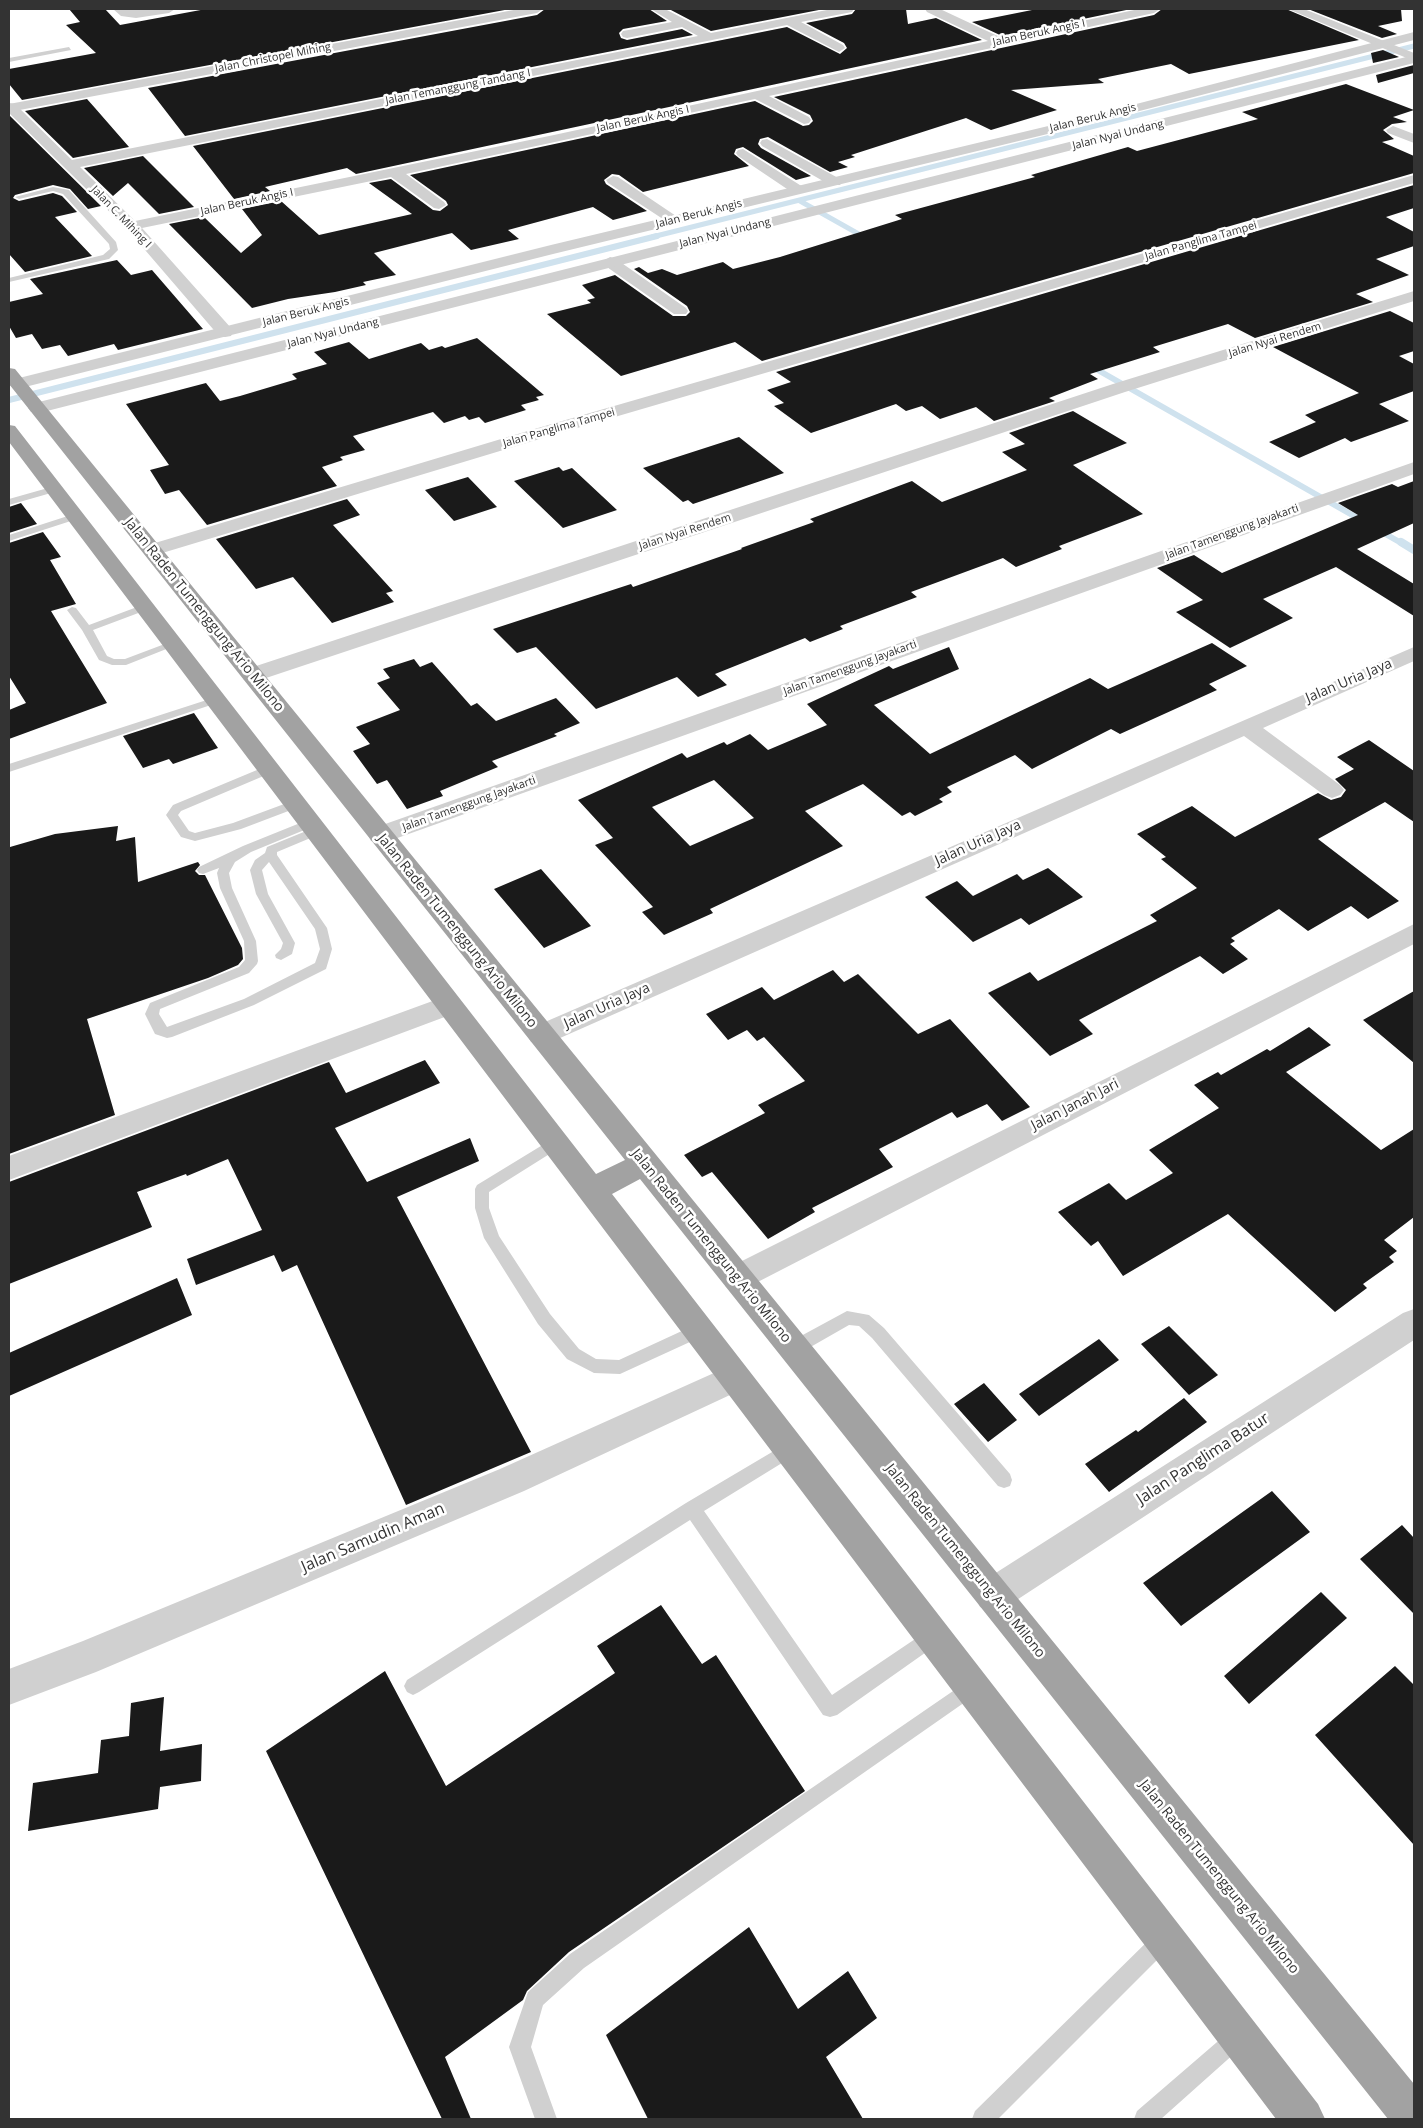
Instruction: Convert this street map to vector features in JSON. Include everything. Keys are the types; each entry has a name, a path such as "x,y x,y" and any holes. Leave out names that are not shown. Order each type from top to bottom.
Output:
{"highway":[{"name":"Jalan Raden Tumenggung Ario Milono","path":"24,392 1414,2118"},
{"path":"12,440 55,489 74,517 174,644 697,1331 1304,2119"},
{"path":"74,517 115,504"},
{"path":"590,1191 645,1163"}],"street":[{"path":"118,9 125,13 136,14 169,9"},
{"name":"Jalan Christopel Mihing","path":"10,108 537,9"},
{"path":"657,9 711,38"},
{"name":"Jalan Temanggung Tandang I","path":"69,164 311,114 521,76 848,9"},
{"path":"931,9 998,41"},
{"name":"Jalan Beruk Angis I","path":"132,226 394,172 1154,9"},
{"path":"1294,9 1414,58"},
{"path":"790,21 838,48"},
{"path":"628,34 684,23"},
{"name":"Jalan Beruk Angis","path":"24,392 225,332 674,220 1092,119 1414,36"},
{"name":"Jalan Nyai Undang","path":"24,392 610,262 823,210 1414,58"},
{"path":"756,94 804,120"},
{"name":"Jalan C. Mihing I","path":"10,108 132,226 225,332"},
{"path":"1393,130 1414,139"},
{"path":"767,143 835,182"},
{"path":"743,154 798,190"},
{"path":"394,172 439,205"},
{"name":"Jalan Panglima Tampei","path":"152,550 547,432 1414,179"},
{"path":"613,180 674,220"},
{"path":"610,262 680,311"},
{"name":"Jalan Nyai Rendem","path":"252,675 1127,386 1414,296"},
{"name":"Jalan Tamenggung Jayakarti","path":"380,835 1414,468"},
{"name":"Jalan Uria Jaya","path":"542,1035 1414,653"},
{"path":"1246,726 1332,790"},
{"name":"Jalan Janah Jari","path":"737,1278 1414,933"},
{"path":"9,1168 448,1005"},
{"name":"Jalan Panglima Batur","path":"992,1595 1414,1323"},
{"name":"Jalan Samudin Aman","path":"9,1687 83,1659 512,1480 734,1378"}],"lane":[{"path":"9,50 11,59 69,49"},
{"path":"9,280 106,256 114,250 113,244 66,192 53,189 19,197"},
{"path":"9,502 55,489"},
{"path":"9,538 74,517"},
{"path":"87,629 145,607"},
{"path":"72,610 87,629 103,658 112,662 126,662 174,644"},
{"path":"9,768 216,700"},
{"path":"269,769 178,808 172,814 184,834 195,837 237,826 307,820"},
{"path":"281,955 287,952 289,943 262,894 256,870 259,863 271,854 271,850 307,820"},
{"path":"203,870 230,859 246,849 307,820"},
{"path":"230,859 223,873 226,888 250,941 252,960 244,970 155,1006 152,1014 155,1022 160,1030 167,1033 269,993 321,966 326,949 321,928 271,854"},
{"path":"554,1144 482,1188 482,1208 492,1238 544,1319 573,1354 594,1366 620,1366 697,1331"},
{"path":"794,1348 847,1318 863,1320 878,1332 1004,1480"},
{"path":"413,1686 692,1509 789,1450"},
{"path":"692,1509 830,1708 932,1637"},
{"path":"546,2119 520,2047 535,1999 577,1961 972,1688"},
{"path":"982,2119 1165,1939"},
{"path":"1154,2116 1239,2035"}],"building":[{"path":"69,9 105,9 120,25 206,9 510,9 22,100 9,84 9,69 96,53 66,25 80,22"},
{"path":"545,9 649,9 667,21 623,29 619,33 621,38 627,40 682,29 693,35 185,136 148,88 537,15"},
{"path":"669,9 824,9 711,31"},
{"path":"856,9 906,9 908,24 936,18 982,40 356,174 347,168 265,187 270,191 234,199 193,146 787,27 840,54 847,48 844,43 806,23 852,14"},
{"path":"1037,9 1131,9 1002,36 972,22"},
{"path":"1162,9 1286,9 1359,40 1189,74 1171,64 1098,79 1104,83 1011,90 1057,110 991,130 966,118 851,155 855,157 838,162 848,167 830,172 768,137 760,139 758,144 761,148 811,176 796,180 743,147 736,149 734,154 749,166 643,192 619,175 612,174 604,180 606,184 647,211 613,220 593,207 508,230 519,239 471,250 452,233 374,253 396,275 363,282 366,285 288,299 252,308 169,224 204,217 241,253 262,235 242,209 281,201 319,235 412,214 369,183 391,179 433,210 440,211 448,205 446,201 410,175 755,101 803,126 809,125 813,121 810,115 774,97 1154,15"},
{"path":"1308,9 1401,9 1402,21 1378,26 1397,34 1382,38"},
{"path":"1383,50 1399,57 1373,63 1371,53"},
{"path":"1414,65 1414,73 1378,83 1376,75"},
{"path":"1346,84 1414,110 1393,117 1407,122 1392,124 1383,130 1394,139 1382,142 1414,156 1414,173 762,361 735,342 621,376 547,314 591,303 587,300 595,298 582,285 615,275 673,316 686,316 690,312 687,306 634,269 639,267 648,273 662,269 677,275 723,262 733,269 780,257 902,219 895,215 1035,177 1031,175 1128,147 1137,151 1258,119 1242,112"},
{"path":"87,99 129,147 73,158 25,111"},
{"path":"9,115 101,206 88,209 70,189 53,185 15,195 13,198 19,201 53,193 62,196 77,212 55,217 92,256 25,272 9,254"},
{"path":"143,156 194,207 159,214 128,183 113,196 84,168"},
{"path":"1414,185 1414,208 1386,217 1414,232 1414,246 1376,259 1409,275 1356,294 1373,302 1255,338 1228,324 1153,347 1160,352 1090,374 1098,379 1049,398 1055,401 994,421 976,407 940,419 922,406 906,411 896,404 811,433 774,406 784,403 767,390 791,382 776,372"},
{"path":"117,260 131,275 152,270 203,329 118,350 114,344 68,356 60,345 42,349 32,334 16,338 9,326 9,302 43,294 30,279"},
{"path":"1390,311 1414,323 1414,351 1399,356 1414,364 1414,391 1379,404 1409,421 1351,442 1345,438 1299,458 1269,442 1316,422 1305,415 1359,393 1273,347"},
{"path":"477,338 544,395 536,397 539,400 521,405 526,410 485,423 479,417 469,420 465,416 444,423 433,412 353,436 365,450 340,457 343,460 322,467 337,486 207,525 179,490 165,494 150,470 169,465 126,404 206,383 220,401 240,396 297,379 292,374 327,364 314,352 349,342 369,359 421,343 429,350 442,346 445,348"},
{"path":"1073,411 1127,443 1073,465 1143,514 1059,546 1062,549 1016,567 1003,558 911,592 917,597 840,626 843,629 810,642 805,638 715,674 727,685 698,697 677,677 596,709 536,647 517,653 493,629 631,584 633,587 742,549 814,522 810,519 912,481 942,502 1027,470 1002,452 1025,444 1009,433"},
{"path":"739,437 784,473 693,504 688,500 683,502 643,468"},
{"path":"559,467 563,471 572,468 617,510 563,528 514,481"},
{"path":"468,477 497,507 454,521 425,490"},
{"path":"1414,481 1414,523 1357,549 1414,584 1414,616 1336,567 1263,599 1293,618 1230,648 1176,612 1203,600 1157,568 1194,555 1222,573 1358,515 1338,503 1392,484 1398,487"},
{"path":"347,499 360,515 333,525 393,591 386,593 394,602 332,623 293,577 256,589 216,539"},
{"path":"21,503 37,524 9,533 9,507"},
{"path":"43,532 61,557 50,560 76,604 51,611 107,703 9,739 9,710 26,703 9,676 9,543"},
{"path":"1212,643 1247,666 1209,684 1217,690 1120,734 1111,729 1032,769 1015,755 947,787 952,792 939,799 943,802 915,816 910,812 902,816 863,784 805,811 843,846 710,909 713,913 664,935 642,912 653,907 595,845 613,838 578,800 682,753 687,758 724,742 727,745 750,734 768,750 827,725 807,704 889,666 893,669 949,647 959,669 874,705 930,754 1090,678 1108,689","holes":["714,780 754,818 690,846 652,807"]},
{"path":"414,659 420,667 432,662 471,706 477,703 496,721 556,698 580,723 554,734 557,736 492,761 498,767 440,791 443,796 407,809 387,780 377,784 353,751 370,744 356,727 400,710 377,683 390,678 383,669"},
{"path":"194,713 218,748 173,764 169,759 143,768 123,736"},
{"path":"1369,740 1414,771 1414,822 1385,802 1318,839 1399,901 1368,919 1351,906 1308,931 1279,909 1231,938 1235,941 1230,944 1248,959 1223,974 1200,956 1079,1020 1093,1034 1050,1056 988,993 1030,972 1038,981 1157,921 1150,915 1197,888 1161,859 1166,857 1137,834 1192,806 1235,837 1318,793 1331,800 1341,797 1346,790 1335,779 1354,769 1337,757"},
{"path":"118,826 116,841 135,837 138,882 198,862 200,865 195,871 199,875 205,875 242,948 243,959 238,965 208,978 87,1019 115,1115 9,1154 10,847 55,834"},
{"path":"1048,868 1083,897 1029,925 1021,918 973,942 925,897 957,881 973,896 1017,874 1023,880"},
{"path":"541,869 591,926 544,948 494,889"},
{"path":"833,970 844,982 858,974 918,1034 950,1019 1030,1107 1002,1121 987,1104 957,1118 952,1112 879,1149 893,1167 812,1208 815,1212 768,1239 712,1172 702,1177 684,1155 765,1113 758,1105 805,1081 764,1037 757,1041 747,1030 728,1040 706,1014 762,987 774,1000"},
{"path":"1414,991 1414,1063 1363,1020"},
{"path":"1309,1027 1331,1045 1286,1072 1381,1150 1414,1129 1414,1217 1384,1240 1397,1251 1389,1257 1394,1262 1363,1284 1367,1288 1335,1312 1228,1214 1123,1276 1098,1241 1091,1246 1058,1212 1109,1183 1126,1200 1173,1173 1149,1150 1219,1108 1194,1085 1218,1072 1221,1075 1267,1049 1270,1051"},
{"path":"425,1060 440,1083 335,1128 367,1182 470,1138 479,1161 397,1197 531,1452 406,1505 297,1265 282,1272 274,1255 196,1285 187,1259 262,1230 228,1159 187,1176 186,1174 137,1192 152,1227 9,1284 9,1182 329,1062 346,1093"},
{"path":"177,1278 192,1315 9,1396 9,1353"},
{"path":"1169,1326 1218,1375 1189,1395 1141,1344"},
{"path":"1099,1339 1119,1360 1039,1416 1019,1394"},
{"path":"984,1383 1017,1420 988,1442 954,1404"},
{"path":"1184,1398 1207,1422 1109,1492 1085,1464 1136,1430 1138,1432"},
{"path":"1272,1491 1310,1532 1181,1626 1143,1583"},
{"path":"1402,1525 1414,1538 1414,1614 1360,1559"},
{"path":"1321,1592 1347,1618 1249,1704 1224,1676"},
{"path":"661,1605 702,1664 716,1655 805,1791 569,1952 527,1991 523,2000 445,2057 471,2119 442,2119 266,1751 385,1671 446,1786 615,1673 597,1646"},
{"path":"1395,1666 1414,1685 1414,1845 1315,1735"},
{"path":"164,1697 160,1751 202,1744 201,1781 160,1787 158,1809 28,1831 33,1783 98,1773 101,1740 129,1736 131,1703"},
{"path":"749,1927 798,2009 848,1971 877,2018 826,2057 863,2119 648,2119 606,2035"}],"waterway":[{"path":"652,237 1414,46"},
{"path":"800,201 864,237"},
{"path":"9,400 657,236"},
{"path":"864,237 868,239"},
{"path":"1089,365 1403,544"},
{"path":"1401,542 1414,550"}]}
